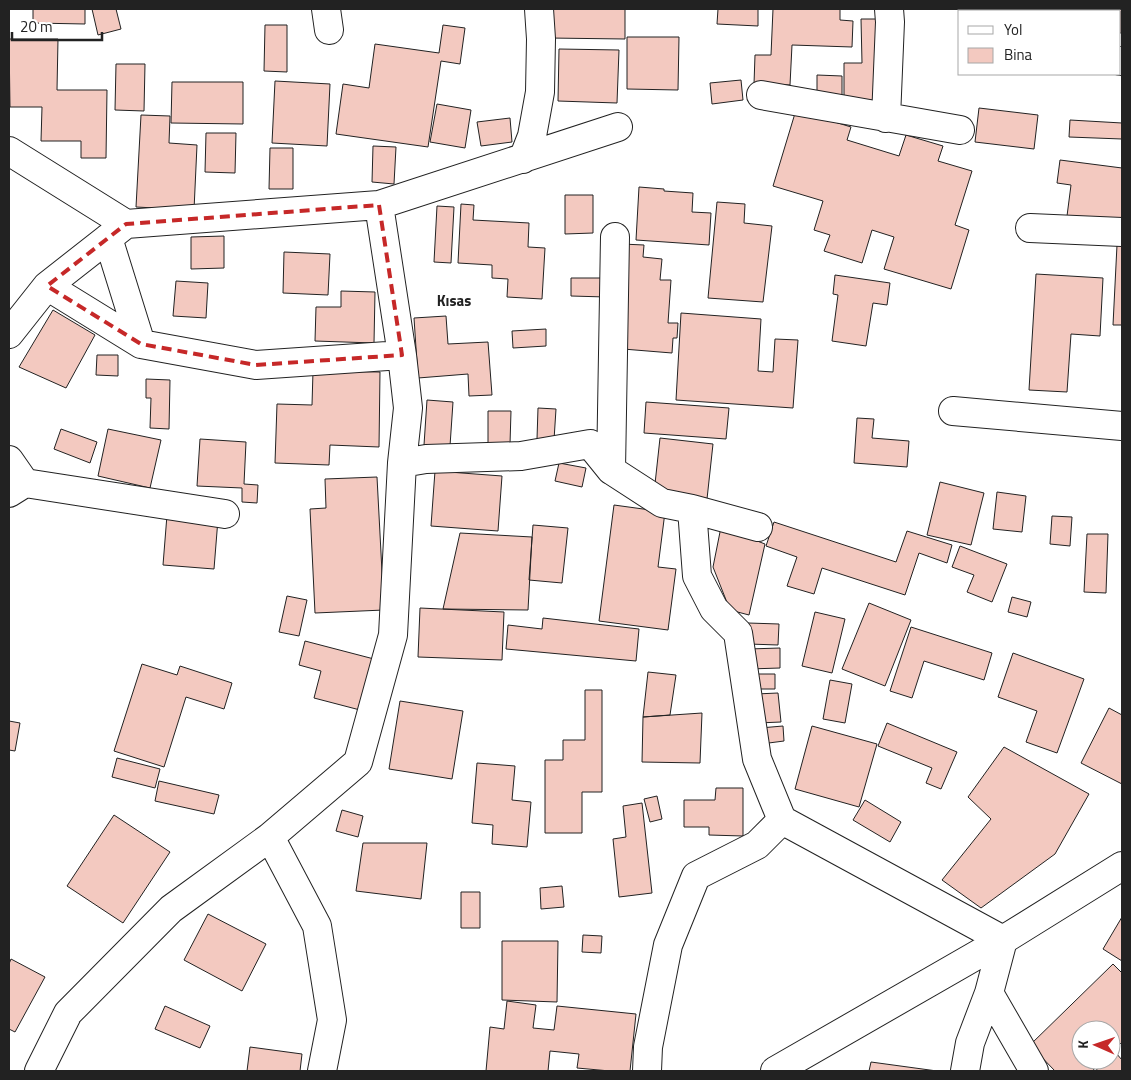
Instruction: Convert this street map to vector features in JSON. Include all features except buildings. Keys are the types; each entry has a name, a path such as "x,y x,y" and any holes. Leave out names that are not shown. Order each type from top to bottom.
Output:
{"street":[{"path":"523,158 532,136 540,92 541,39 539,9"},
{"path":"886,118 889,9"},
{"path":"761,95 960,130"},
{"path":"9,334 47,286 117,231 379,205 618,127"},
{"path":"9,151 117,231 141,344"},
{"path":"39,1071 68,1014 171,909 270,837 358,762 393,634 402,464 408,408 402,355 379,205"},
{"path":"1030,228 1122,232"},
{"path":"612,470 615,237"},
{"path":"47,286 141,344 256,365 402,355"},
{"path":"953,411 1122,426"},
{"path":"402,464 426,459 521,456 590,444 612,470 662,503 692,509 758,528"},
{"path":"9,460 17,488 225,514"},
{"path":"692,509 696,576 714,609 738,633 758,759 782,820 1002,940"},
{"path":"647,1071 648,1047 668,945 696,876 758,845 782,820"},
{"path":"270,837 317,926 332,1020 322,1071"},
{"path":"775,1071 1002,940 1122,866"},
{"path":"965,1071 970,1042 989,993 1002,940"},
{"path":"989,993 1034,1071"}],"highlighted area":[{"path":"379,205 402,355 256,365 141,344 47,286 126,224"}],"district":[{"name":"Kısas","path":"454,301"}]}
